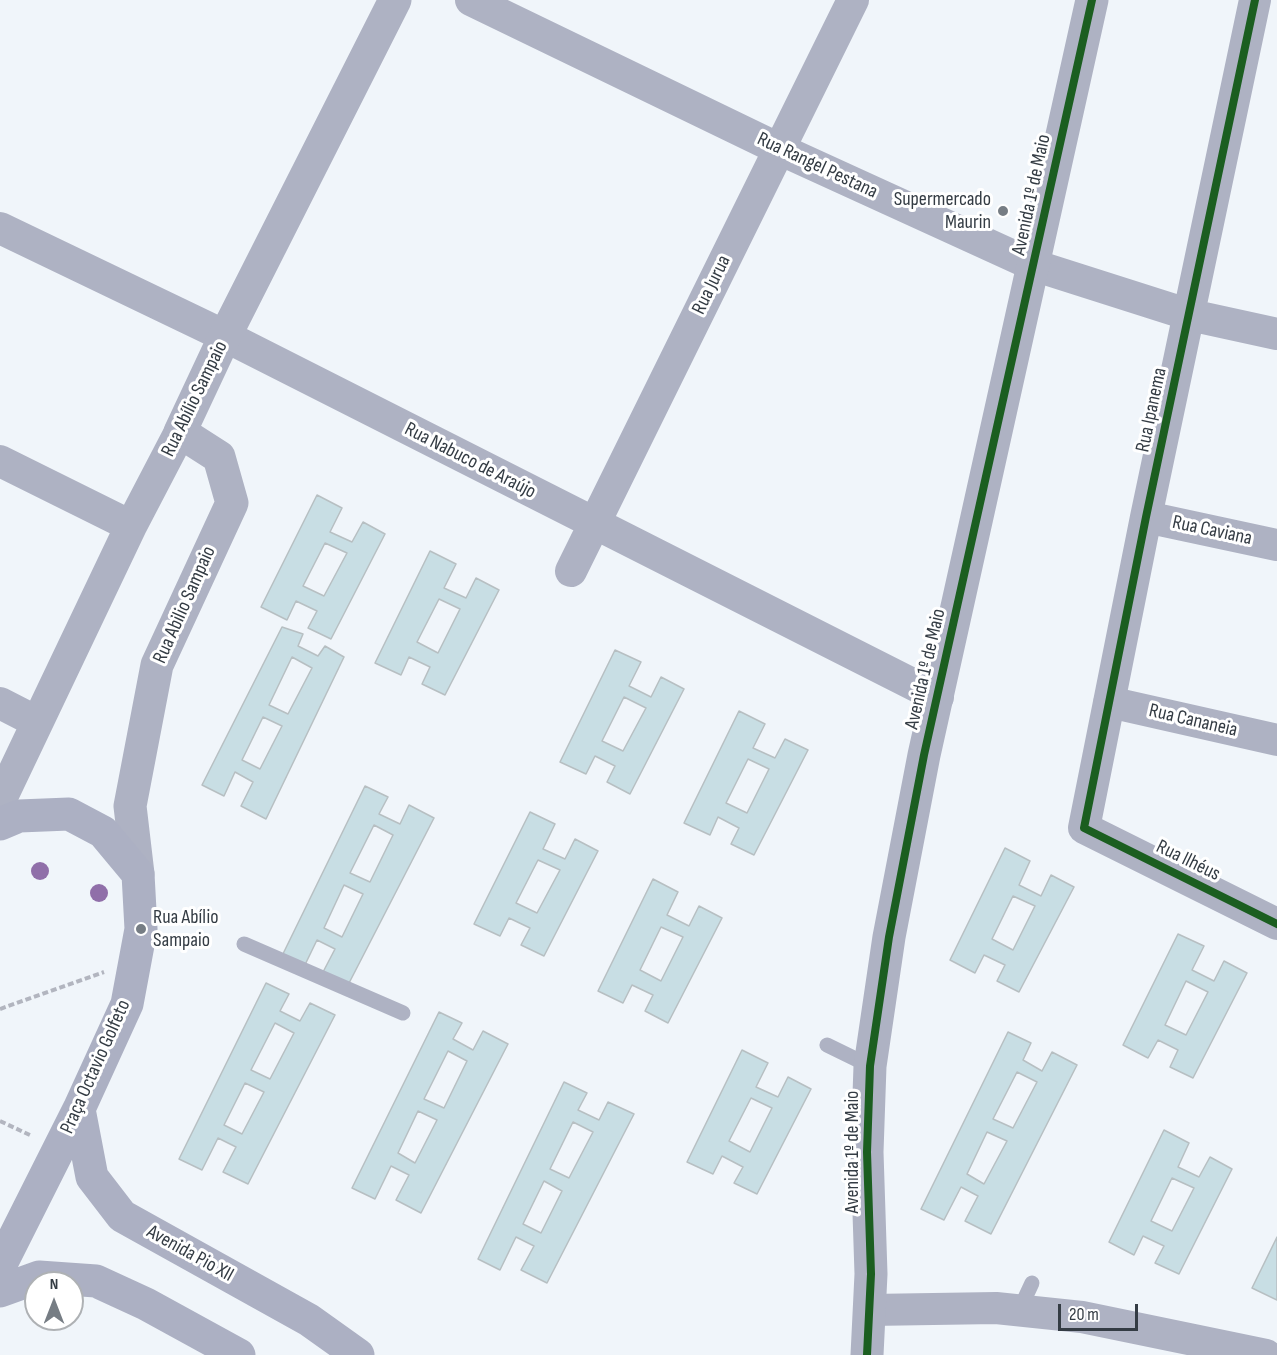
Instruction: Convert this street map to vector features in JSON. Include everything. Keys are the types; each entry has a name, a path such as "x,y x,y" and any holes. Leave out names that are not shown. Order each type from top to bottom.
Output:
{"main road":[{"path":"0,824 19,816 69,814 103,832 138,874"},
{"name":"Praça Octavio Golfeto","path":"5,1246 59,1149 127,1004 141,929 138,874"},
{"name":"Avenida Pio XII","path":"79,1109 92,1178 122,1216 309,1320 358,1355"},
{"path":"0,1291 39,1277 96,1281 146,1304 239,1355"}],"street":[{"name":"Rua Abílio Sampaio","path":"0,801 131,526 395,0"},
{"name":"Rua Rangel Pestana","path":"471,0 779,149 1033,265 1190,315 1277,334"},
{"name":"Rua Jurua","path":"572,571 853,0"},
{"name":"Avenida 1º de Maio","path":"867,1355 871,1274 867,1152 870,1066 902,864 924,755 1092,0"},
{"name":"Rua Ipanema","path":"1083,828 1255,0"},
{"name":"Rua Nabuco de Araújo","path":"0,228 225,336 938,697"},
{"name":"Rua Abilio Sampaio","path":"138,874 130,806 157,665 232,503 219,458 180,432"},
{"path":"0,461 131,526"},
{"name":"Rua Caviana","path":"1146,517 1277,545"},
{"name":"Rua Cananeia","path":"1109,702 1277,740"},
{"path":"0,703 37,722"},
{"name":"Rua Ilhéus","path":"1083,828 1277,924"},
{"path":"870,1310 996,1308 1026,1297 1082,1317 1252,1353"}],"lane":[{"path":"244,944 403,1013"},
{"path":"827,1046 870,1066"}],"path":[{"path":"0,1010 136,961"},
{"path":"0,1121 59,1149"}],"building":[{"path":"317,495 342,508 330,532 352,542 363,522 385,534 331,639 308,628 317,611 296,601 287,620 261,607","holes":["325,543 347,553 324,596 303,586"]},
{"path":"430,551 456,564 444,588 466,598 476,578 499,590 445,695 422,684 430,667 409,657 401,675 375,663","holes":["439,599 460,609 438,653 417,642"]},
{"path":"282,627 303,634 298,646 318,656 325,646 344,657 266,819 241,806 253,782 235,772 224,796 202,785","holes":["292,657 312,668 288,714 269,705","263,717 282,726 260,769 242,760"]},
{"path":"615,650 641,662 629,686 651,697 661,677 684,689 630,794 607,782 615,766 595,756 586,774 560,762","holes":["624,697 646,708 623,751 602,741"]},
{"path":"739,711 765,724 753,748 775,758 785,739 808,750 754,855 731,844 739,828 718,817 710,835 684,823","holes":["748,759 769,769 747,813 726,803"]},
{"path":"365,786 388,797 379,814 400,824 409,805 434,818 347,987 322,974 335,949 317,940 301,973 279,962","holes":["374,825 393,835 370,882 350,873","344,885 363,894 342,937 324,928"]},
{"path":"530,812 555,824 543,849 565,859 575,839 598,851 544,956 521,945 530,928 509,918 500,936 474,924","holes":["538,860 560,870 537,913 516,903"]},
{"path":"1005,848 1030,861 1019,885 1041,896 1051,875 1074,887 1019,992 997,981 1005,965 984,955 975,973 950,960","holes":["1013,896 1035,906 1013,950 992,939"]},
{"path":"653,879 678,892 667,915 689,926 699,906 722,918 668,1023 645,1011 653,995 632,985 623,1003 598,991","holes":["661,927 683,937 661,981 640,970"]},
{"path":"1178,934 1204,946 1192,970 1214,981 1224,961 1247,973 1193,1078 1170,1067 1178,1050 1158,1040 1148,1058 1123,1045","holes":["1186,981 1208,992 1186,1035 1165,1025"]},
{"path":"266,983 289,994 280,1011 300,1021 310,1003 335,1015 248,1184 223,1172 236,1147 218,1138 202,1170 179,1159","holes":["275,1023 294,1033 270,1079 251,1070","245,1083 264,1092 242,1134 224,1125"]},
{"path":"439,1012 462,1023 453,1039 473,1050 483,1031 508,1044 421,1213 396,1200 409,1175 391,1166 375,1199 352,1188","holes":["448,1051 467,1061 444,1108 424,1099","418,1111 437,1120 415,1163 398,1153"]},
{"path":"1008,1032 1031,1043 1023,1060 1042,1071 1052,1052 1077,1065 991,1234 965,1221 978,1196 961,1187 944,1220 921,1209","holes":["1017,1072 1037,1082 1013,1128 993,1119","987,1132 1007,1141 984,1184 967,1174"]},
{"path":"742,1050 768,1063 756,1087 778,1097 788,1077 811,1089 757,1194 734,1183 743,1167 722,1156 713,1174 687,1162","holes":["751,1098 772,1108 750,1152 729,1141"]},
{"path":"564,1082 587,1093 578,1110 599,1120 608,1102 634,1114 547,1283 521,1270 534,1246 516,1237 500,1270 478,1259","holes":["573,1122 593,1132 569,1178 550,1169","544,1181 562,1191 541,1233 523,1224"]},
{"path":"1164,1130 1189,1143 1178,1167 1199,1177 1210,1157 1232,1169 1179,1274 1155,1263 1164,1246 1143,1236 1134,1255 1109,1242","holes":["1172,1178 1194,1188 1172,1231 1151,1221"]},
{"path":"1277,1237 1277,1300 1252,1288"}],"cycle path":[{"path":"867,1355 871,1274 867,1152 870,1066 889,937 924,755 1092,0"},
{"path":"1255,0 1146,517 1084,828 1277,924"}],"place":[{"name":"Supermercado Maurin","path":"1003,211"},
{"name":"Rua Abílio Sampaio","path":"141,929"}]}
